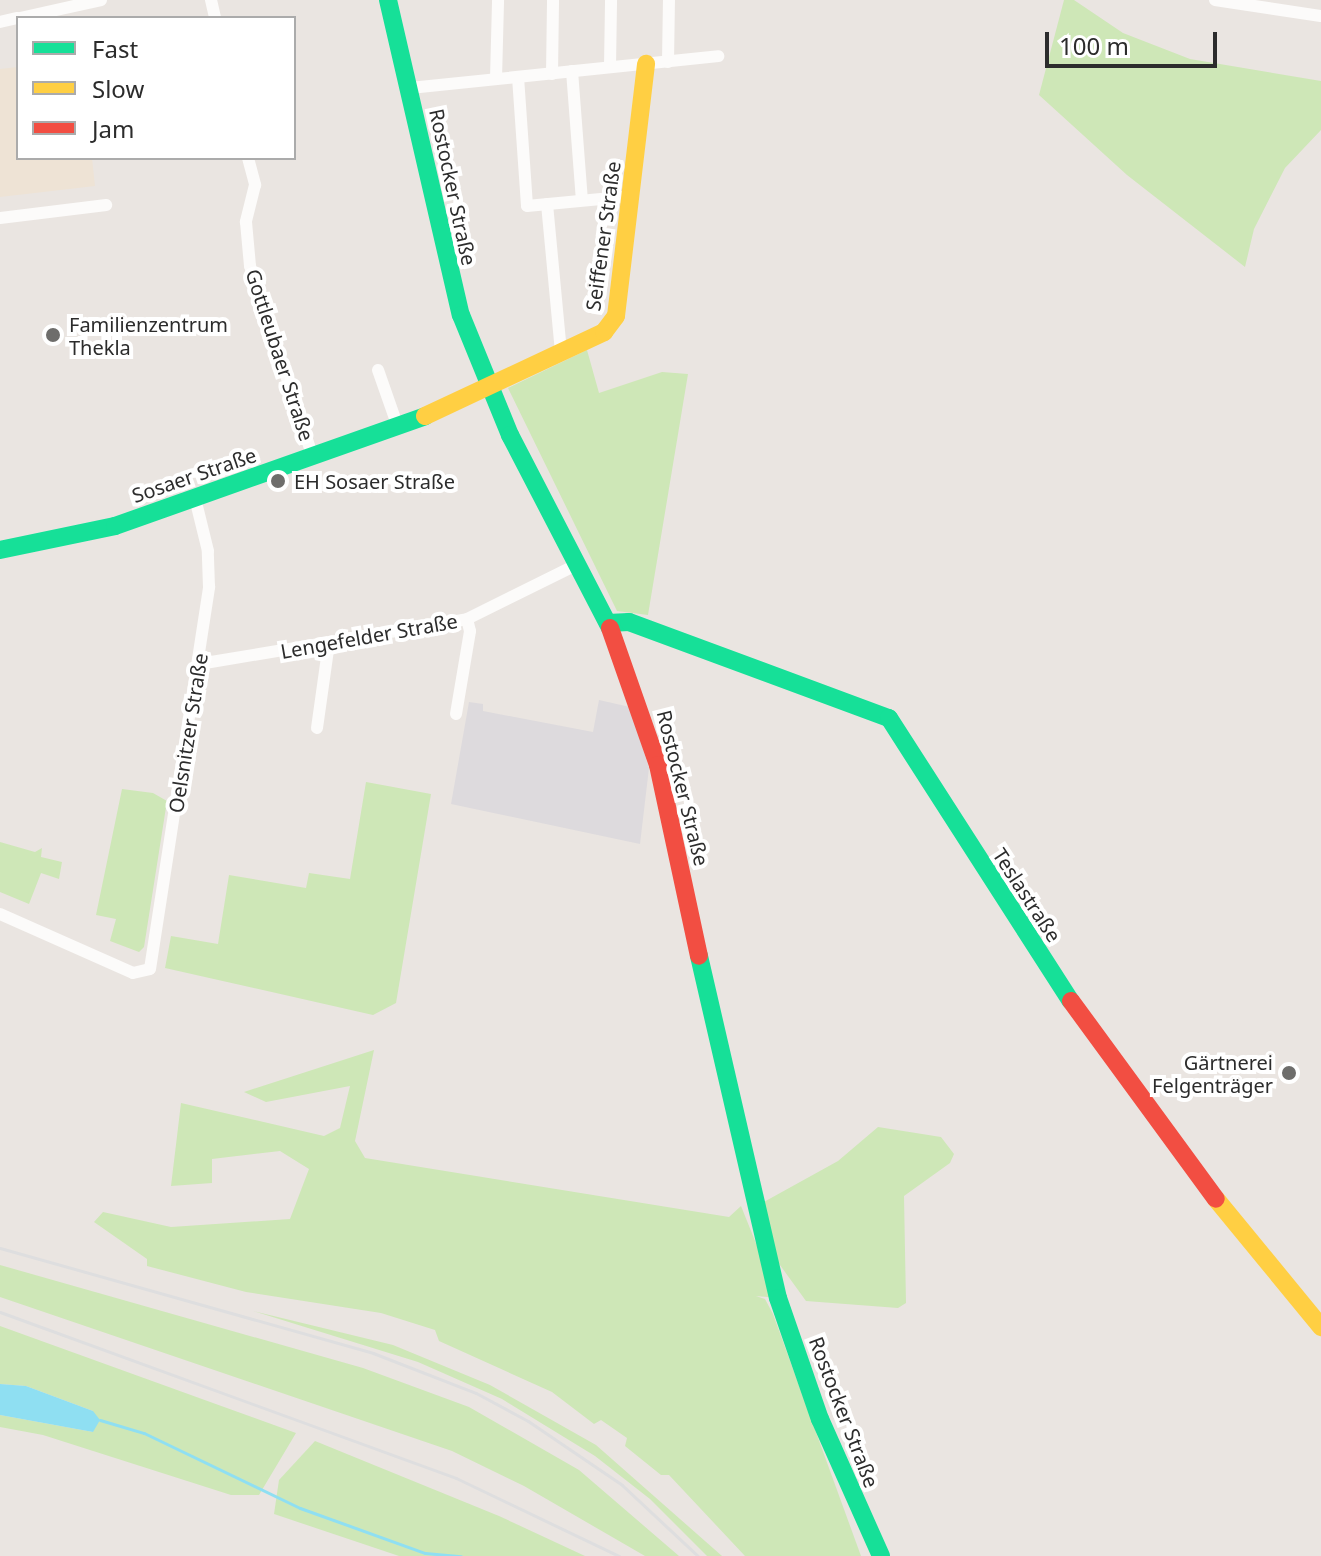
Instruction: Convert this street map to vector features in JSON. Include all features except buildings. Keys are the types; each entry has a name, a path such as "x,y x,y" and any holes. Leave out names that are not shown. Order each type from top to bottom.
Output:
{"street":[{"path":"28,16 101,0"},
{"name":"Rostocker Straße","path":"388,0 410,88 444,260 489,387 576,565 608,623 658,765 746,1177 778,1298 820,1419 881,1556"},
{"path":"496,79 498,0"},
{"path":"552,74 553,0"},
{"path":"610,67 611,0"},
{"path":"668,62 669,0"},
{"path":"1215,0 1275,6 1321,16"},
{"path":"410,88 718,56"},
{"name":"Seiffener Straße","path":"489,387 612,326 633,196 646,64"},
{"path":"572,71 582,200"},
{"path":"518,77 527,206 633,196"},
{"name":"Gottleubaer Straße","path":"249,160 255,185 246,222 250,266 313,458"},
{"path":"547,204 561,352"},
{"path":"0,218 106,205"},
{"path":"378,370 398,427"},
{"name":"Sosaer Straße","path":"0,550 115,526 398,427 489,387"},
{"name":"Oelsnitzer Straße","path":"0,914 133,973 150,969 199,664 209,566 195,498"},
{"name":"Lengefelder Straße","path":"199,664 467,619 576,565"},
{"path":"456,714 470,631 467,619"},
{"name":"Teslastraße","path":"608,623 629,622 889,718 1061,987 1204,1184 1321,1327"},
{"path":"317,728 329,643"}],"shaded area":[{"path":"16,67 16,160 92,160 95,186 0,197 0,69"},
{"path":"599,700 630,707 649,768 640,844 451,804 469,702 483,704 483,711 593,732"}],"green space":[{"path":"1064,0 1074,0 1123,33 1190,59 1321,81 1321,130 1285,168 1254,229 1245,267 1127,175 1039,95"},
{"path":"587,350 599,393 662,372 688,374 648,615 617,611 508,388"},
{"path":"366,782 431,794 396,1003 373,1015 165,968 171,936 218,944 229,875 306,888 309,873 350,879"},
{"path":"122,789 153,793 167,801 144,947 139,952 110,941 116,919 96,915"},
{"path":"0,842 35,852 42,848 41,857 62,862 59,879 41,873 29,904 0,892"},
{"path":"374,1050 355,1141 365,1158 729,1217 741,1206 778,1298 756,1296 765,1299 773,1314 861,1556 745,1556 669,1475 661,1475 625,1446 627,1438 601,1420 594,1424 552,1392 439,1341 435,1330 381,1313 246,1292 147,1266 147,1259 94,1222 103,1212 171,1227 290,1219 309,1169 280,1151 212,1159 212,1183 171,1186 181,1103 324,1136 340,1128 350,1086 266,1102 244,1092"},
{"path":"878,1127 941,1137 954,1154 950,1163 904,1196 906,1303 898,1308 806,1301 772,1254 762,1203 838,1161"},
{"path":"0,1265 363,1368 469,1407 579,1470 679,1556 645,1556 524,1486 452,1451 0,1297"},
{"path":"253,1311 393,1345 490,1385 596,1445 722,1556 707,1556 650,1499 595,1456 502,1399 418,1362"},
{"path":"0,1326 296,1433 259,1495 231,1495 43,1435 0,1427 0,1415 93,1432 93,1411 26,1386 0,1384"},
{"path":"315,1441 499,1516 585,1556 399,1556 274,1514 279,1480"}],"water":[{"path":"0,1384 26,1386 93,1411 100,1420 93,1432 0,1415"}],"waterway":[{"path":"100,1420 144,1433 300,1508 425,1553 461,1556"}],"railway":[{"path":"0,1248 373,1353 476,1393 528,1421 622,1485 698,1556"},
{"path":"0,1312 456,1478 619,1556"}],"traffic: fast":[{"path":"388,0 461,315 510,435 610,628"},
{"path":"0,550 115,526 425,416"},
{"path":"608,623 629,622 889,718 1071,1001"},
{"path":"699,956 778,1298 820,1419 881,1556"}],"traffic: slow":[{"path":"425,416 604,332 616,316 646,64"},
{"path":"1216,1199 1321,1327"}],"traffic: jam":[{"path":"610,628 658,765 699,956"},
{"path":"1071,1001 1216,1199"}],"place":[{"name":"Familienzentrum Thekla","path":"53,335"},
{"name":"EH Sosaer Straße","path":"278,481"},
{"name":"Gärtnerei Felgenträger","path":"1289,1073"}]}
